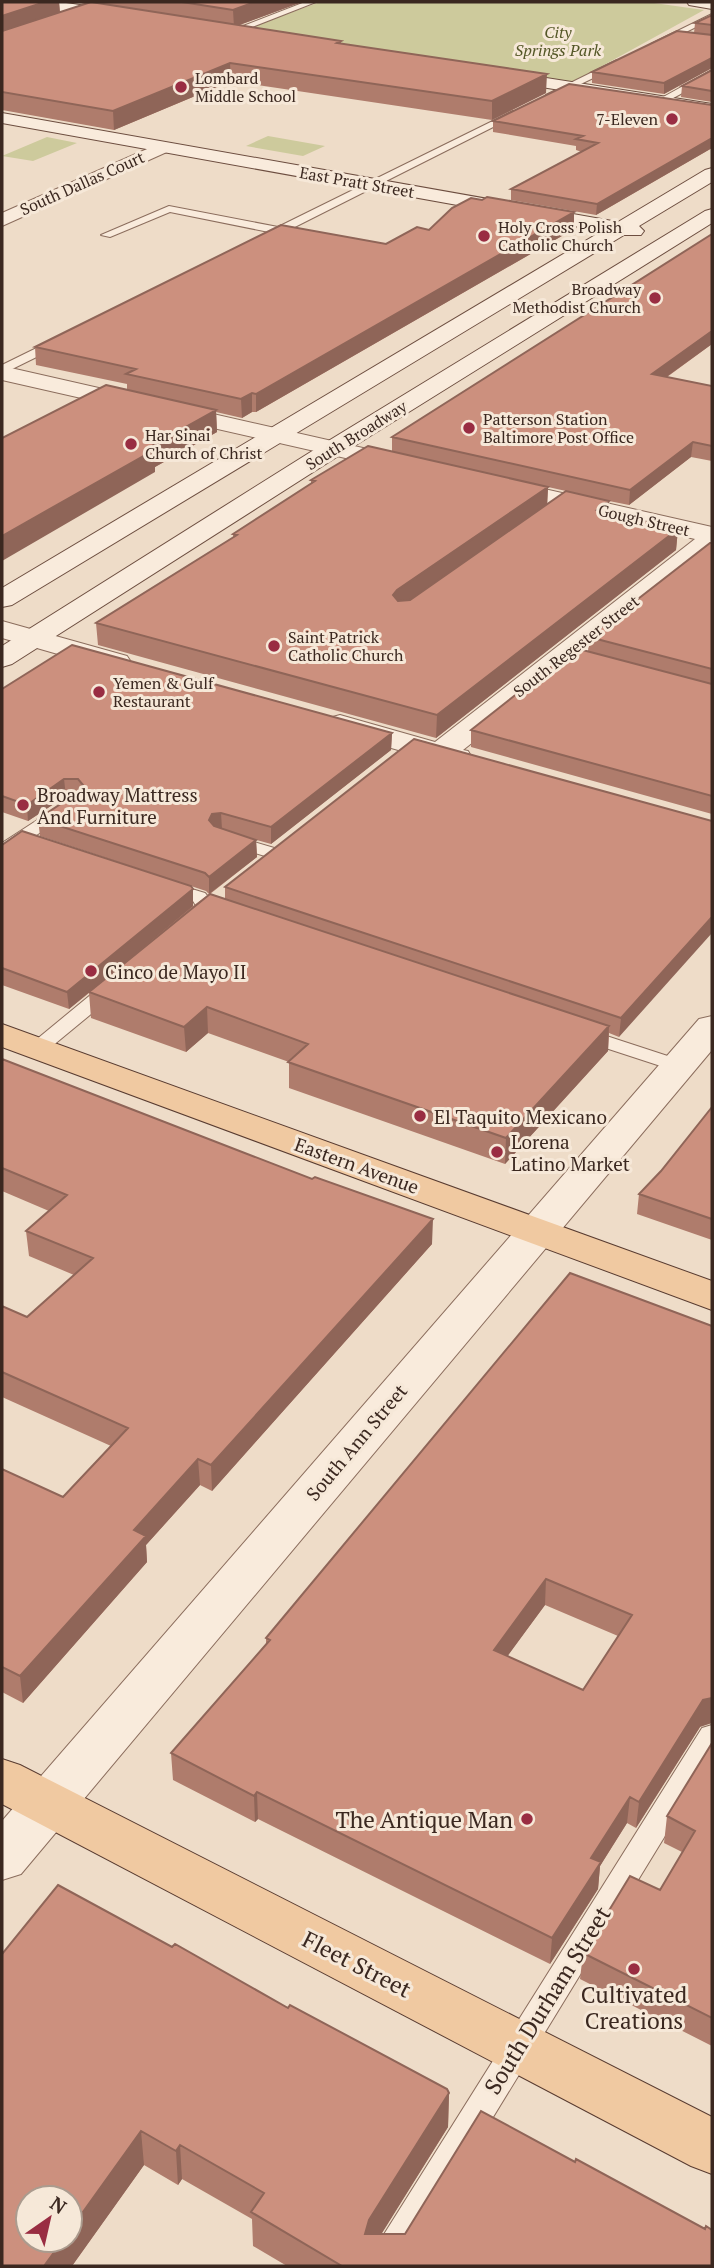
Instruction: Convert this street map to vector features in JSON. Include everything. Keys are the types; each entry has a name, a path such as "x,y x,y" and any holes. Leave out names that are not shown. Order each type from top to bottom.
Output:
{"main road":[{"path":"30,2 135,18"},
{"path":"54,24 119,2"},
{"path":"694,2 712,4"},
{"path":"222,32 268,39"},
{"path":"481,73 712,109"},
{"name":"East Pratt Street","path":"2,118 704,244"},
{"name":"South Dallas Court","path":"2,220 163,147"},
{"path":"2,599 712,174"},
{"name":"South Broadway","path":"2,658 334,448 712,215"},
{"path":"2,372 430,470"},
{"name":"Gough Street","path":"470,480 558,507 712,537"},
{"name":"South Regester Street","path":"416,752 572,656 712,537"},
{"path":"2,629 138,668"},
{"path":"309,716 416,752 491,767"},
{"name":"South Ann Street","path":"2,1858 712,1027"},
{"name":"Eastern Avenue","path":"2,1035 712,1296"},
{"name":"Fleet Street","path":"2,1780 712,2147"}],"lane":[{"path":"222,32 312,2"},
{"path":"649,47 712,16"},
{"path":"673,35 686,37"},
{"path":"536,103 625,58"},
{"path":"661,101 712,73"},
{"path":"249,246 525,108"},
{"path":"106,235 169,209 280,231"},
{"path":"2,372 74,334"},
{"path":"86,410 110,397"},
{"path":"2,851 72,802"},
{"path":"221,837 280,850 256,870"},
{"path":"20,838 43,846"},
{"path":"147,880 199,897 202,912"},
{"path":"202,912 226,892"},
{"path":"202,912 246,921"},
{"path":"38,1048 122,978"},
{"path":"560,1026 679,1066"},
{"name":"South Durham Street","path":"383,2266 712,1735"}],"green space":[{"name":"City Springs Park","path":"320,2 647,2 704,10 573,82 240,31"},
{"path":"268,136 325,146 303,156 246,146"},
{"path":"47,137 77,143 33,161 2,156"}],"building":[{"path":"2,2 45,2 2,16"},
{"path":"91,2 341,41 337,43 547,74 492,101 230,63 113,111 2,92 2,31"},
{"path":"182,2 255,2 233,10"},
{"path":"712,15 712,25 695,23"},
{"path":"677,31 712,35 712,58 664,83 592,72"},
{"path":"712,70 712,91 682,86"},
{"path":"569,84 712,105 712,138 597,204 511,189 598,143 576,139 583,136 493,121"},
{"path":"487,197 574,212 256,394 252,393 241,399 126,374 136,369 35,347 281,225 386,244 417,227 429,230 452,208 471,198 482,200"},
{"path":"712,234 712,331 652,374 712,386 712,446 693,442 630,490 392,437"},
{"path":"106,385 216,410 148,448 154,450 2,536 2,438"},
{"path":"368,446 548,487 397,590 393,595 398,601 410,600 566,491 609,501 597,510 678,529 437,715 96,623 237,535 233,534 315,481 311,480"},
{"path":"710,543 712,669 589,637"},
{"path":"72,645 392,733 271,827 221,813 212,814 209,820 214,826 256,840 209,877 205,873 38,819 80,791 83,785 78,779 64,779 27,805 2,796 2,689"},
{"path":"575,648 712,684 712,796 471,730"},
{"path":"414,739 712,821 712,917 621,1018 225,887"},
{"path":"22,831 191,886 193,889 67,992 2,968 2,845"},
{"path":"210,894 609,1026 506,1138 288,1062 308,1044 207,1007 184,1027 89,992"},
{"path":"2,1059 312,1179 315,1177 433,1219 211,1465 198,1459 134,1530 146,1536 20,1676 2,1667 2,1469 63,1497 128,1428 2,1372 2,1306 27,1317 93,1258 26,1231 67,1195 2,1168"},
{"path":"712,1107 712,1219 639,1194 661,1171"},
{"path":"570,1273 712,1326 712,1698 703,1700 639,1802 630,1797 591,1858 601,1862 552,1938 257,1792 254,1796 171,1753 270,1640 266,1638","holes":["546,1579 632,1615 583,1690 494,1650"]},
{"path":"712,1743 712,2018 583,1953 630,1876 660,1890 695,1831 667,1816"},
{"path":"58,1885 172,1947 175,1944 288,2008 290,2005 447,2089 449,2093 369,2220 365,2234 405,2234 481,2111 705,2229 706,2226 712,2230 712,2266 342,2266 251,2212 264,2193 180,2145 176,2151 141,2131 84,2210 84,2184 14,2184 14,2254 53,2254 44,2266 2,2266 2,1954"}],"place":[{"name":"Lombard Middle School","path":"181,87"},
{"name":"7-Eleven","path":"672,119"},
{"name":"Holy Cross Polish Catholic Church","path":"484,236"},
{"name":"Broadway Methodist Church","path":"655,298"},
{"name":"Patterson Station Baltimore Post Office","path":"469,428"},
{"name":"Har Sinai Church of Christ","path":"131,444"},
{"name":"Saint Patrick Catholic Church","path":"274,646"},
{"name":"Yemen & Gulf Restaurant","path":"99,692"},
{"name":"Broadway Mattress And Furniture","path":"23,805"},
{"name":"Cinco de Mayo II","path":"91,971"},
{"name":"El Taquito Mexicano","path":"420,1116"},
{"name":"Lorena Latino Market","path":"497,1152"},
{"name":"The Antique Man","path":"527,1819"},
{"name":"Cultivated Creations","path":"634,1969"}]}
